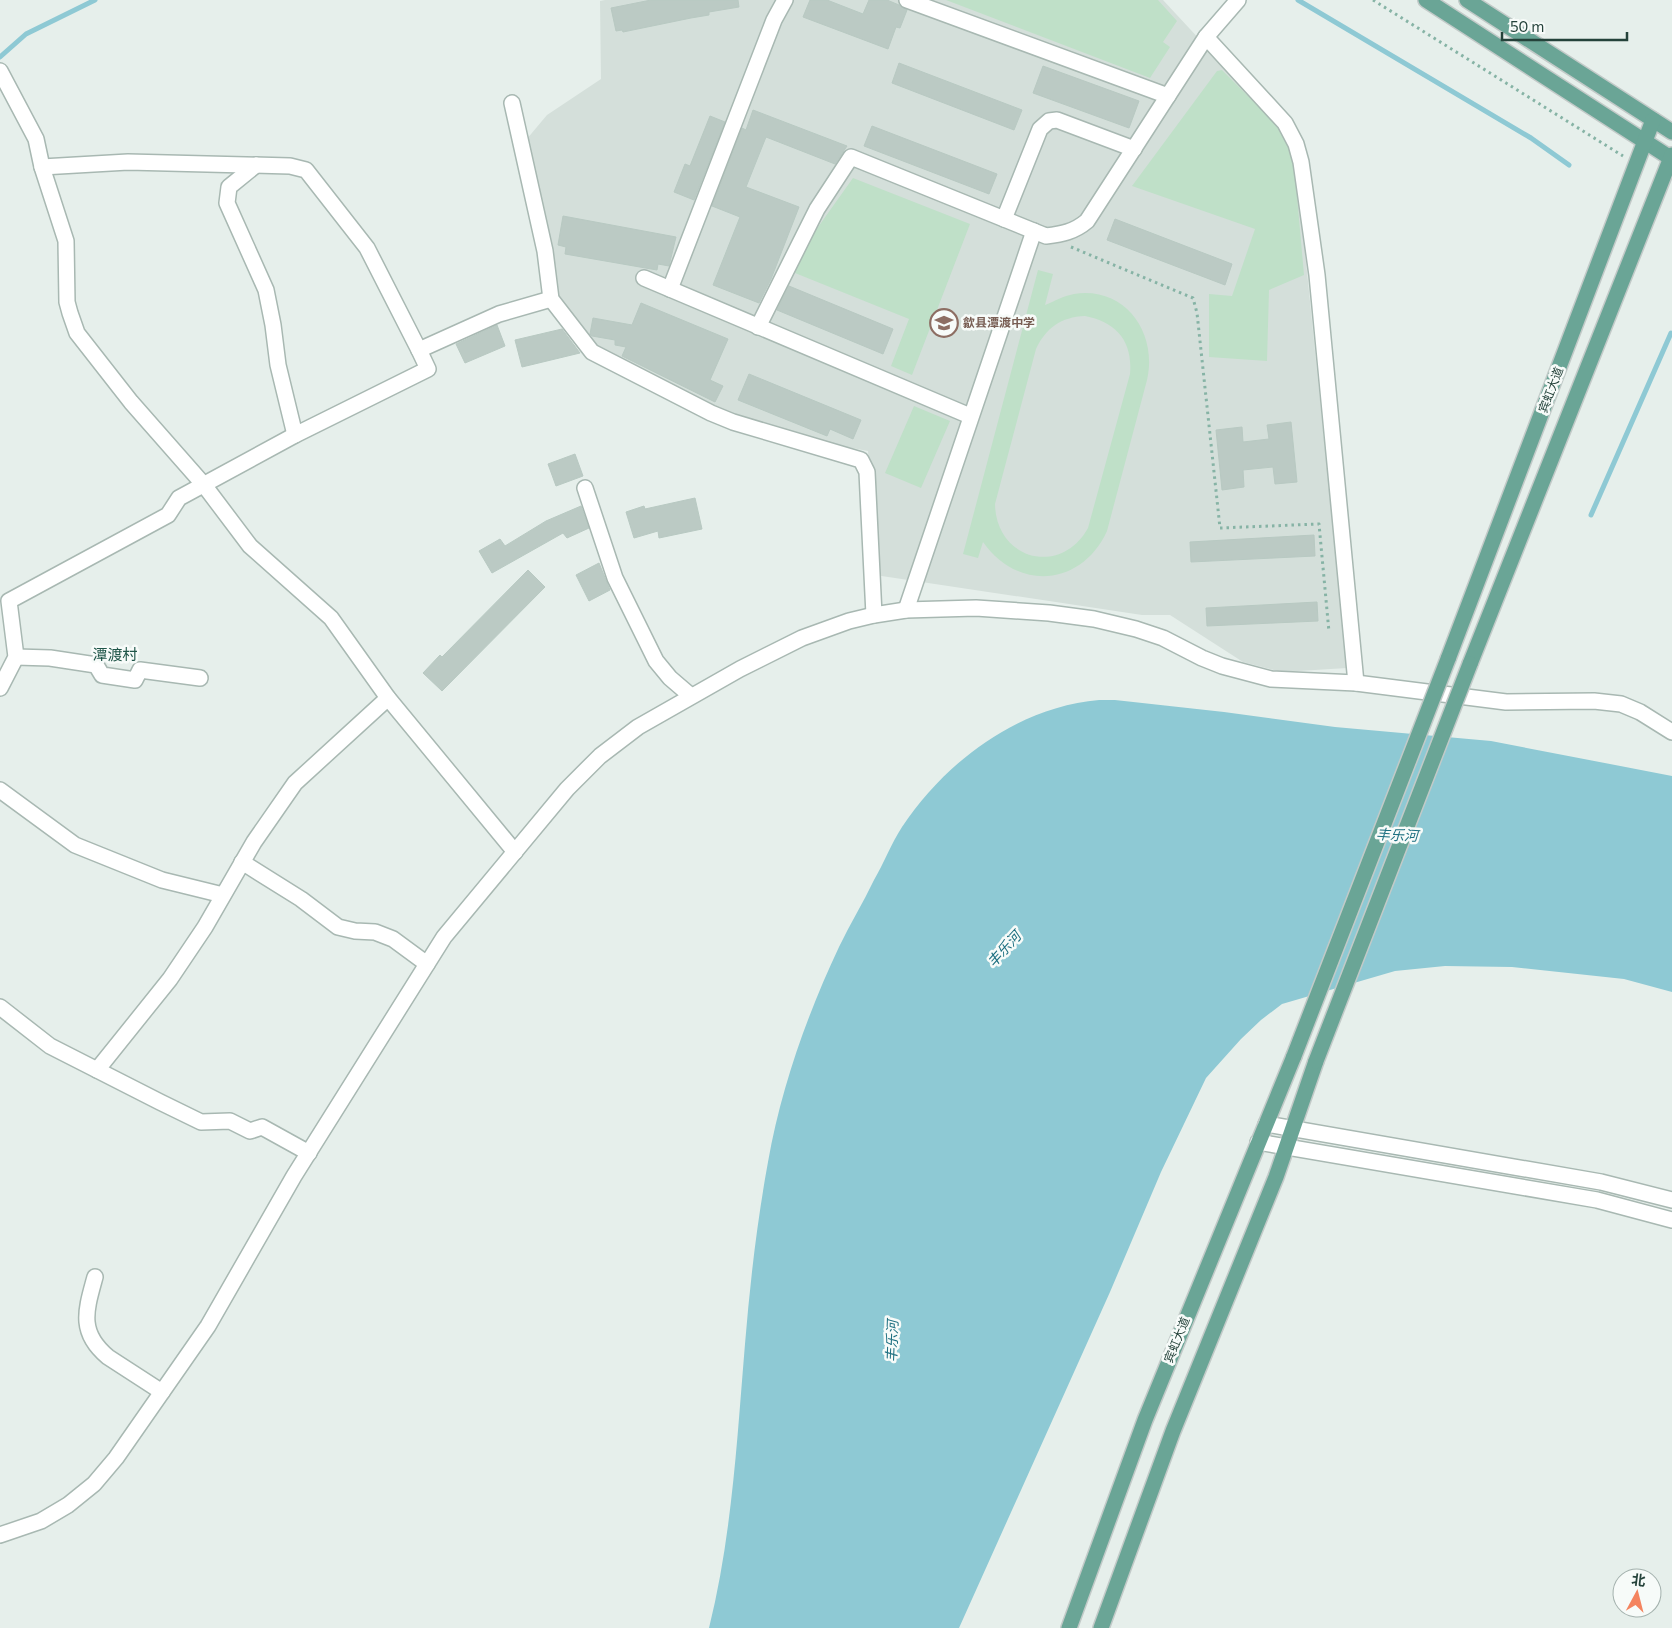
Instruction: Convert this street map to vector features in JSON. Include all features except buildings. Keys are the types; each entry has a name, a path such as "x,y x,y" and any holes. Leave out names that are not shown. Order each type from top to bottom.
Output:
{"main road":[{"path":"1426,0 1672,157"},
{"path":"1467,0 1672,132"},
{"name":"宾虹大道","path":"1069,1628 1145,1420 1294,1056 1448,659 1653,120"},
{"name":"宾虹大道","path":"1293,1129 1316,1061 1470,664 1672,157"},
{"path":"1101,1628 1173,1431 1276,1177 1293,1129"}],"street":[{"path":"670,289 774,20 785,0"},
{"path":"907,0 1168,96"},
{"path":"758,326 817,210 851,157 1040,233 1074,230 1087,221 1206,37 1238,0"},
{"path":"1206,37 1285,123 1296,144 1301,162 1317,275 1356,683"},
{"path":"0,73 36,139 42,167 66,241 67,302 77,333 132,402 204,484 250,546 331,618 388,698 515,852"},
{"path":"512,103 545,251 551,299 592,352 711,413 733,422 861,460 866,472 874,615"},
{"path":"1004,219 1040,129 1049,121 1057,120 1134,149"},
{"path":"0,688 16,657 9,601 168,515 179,498 204,484 295,435 428,369 367,248 306,170 290,166 128,162 42,167"},
{"path":"256,165 229,187 227,203 266,290 278,366 295,435"},
{"path":"906,610 970,416 1040,233"},
{"path":"644,278 970,416"},
{"path":"419,350 499,314 551,299"},
{"path":"585,488 615,578 656,661 670,678 691,696"},
{"path":"0,1535 41,1521 68,1506 94,1484 116,1458 208,1326 308,1153 444,937 567,789 600,756 638,727 740,669 802,638 825,629 874,615 906,610 976,608 1049,612 1094,619 1136,629 1163,638 1202,658 1271,679 1356,683 1506,702 1573,700 1621,704 1640,712 1672,732"},
{"path":"16,657 50,658 96,665 102,674 135,680 140,670 200,678"},
{"path":"98,1070 170,979 205,927 254,842 295,783 388,698"},
{"path":"0,790 75,845 162,880 223,895"},
{"path":"242,862 301,898 338,927 355,931 375,932 393,939 427,964"},
{"path":"0,1006 50,1046 201,1122 230,1121 250,1131 262,1128 308,1153"},
{"path":"1266,1124 1601,1182 1672,1200"},
{"path":"1258,1142 1597,1200 1672,1220"},
{"path":"95,1277 86,1311 87,1326 93,1342 108,1357 162,1392"}],"path":[{"path":"1374,0 1636,164"},
{"path":"1040,233 1193,298 1220,528 1319,524 1329,632"}],"shaded area":[{"name":"歙县潭渡中学","path":"1163,0 1282,128 1296,163 1347,668 1282,672 1243,662 1170,615 1142,615 875,575 868,451 784,435 732,416 597,349 556,296 526,140 547,115 601,79 600,1"}],"green space":[{"path":"946,0 1158,0 1177,21 1163,42 1170,47 1150,78"},
{"path":"1222,70 1280,128 1294,162 1304,275 1269,290 1267,361 1209,357 1209,294 1232,296 1255,229 1132,186 1217,71"},
{"path":"853,178 970,224 912,375 891,366 909,319 795,273 806,244"},
{"path":"1038,270 1053,274 1045,305 1070,295 1092,293 1108,297 1122,305 1134,316 1142,330 1149,362 1147,380 1107,531 1096,549 1082,563 1066,572 1049,576 1031,575 1014,569 997,558 983,542 978,558 963,554","holes":["1085,316 1114,328 1125,343 1129,352 1130,374 1088,528 1076,543 1062,553 1047,557 1032,555 1018,549 1006,538 998,523 995,504 1036,349 1044,335 1062,321"]},
{"path":"914,406 950,421 921,488 885,473"}],"water":[{"name":"丰乐河","path":"1099,700 1115,700 1224,712 1335,727 1491,741 1672,776 1672,992 1624,979 1512,967 1445,966 1395,971 1282,1004 1241,1039 1206,1078 1161,1172 1110,1292 959,1628 709,1628 717,1593 728,1523 749,1298 764,1185 780,1107 796,1052 816,999 843,938 898,833 940,780 987,741 1013,726 1040,714 1069,705"}],"waterway":[{"path":"0,57 26,34 95,0"},
{"path":"1298,0 1531,138 1569,165"},
{"path":"1591,515 1671,333"}],"place":[{"name":"歙县潭渡中学","path":"944,323"}],"district":[{"name":"潭渡村","path":"115,655"}]}
